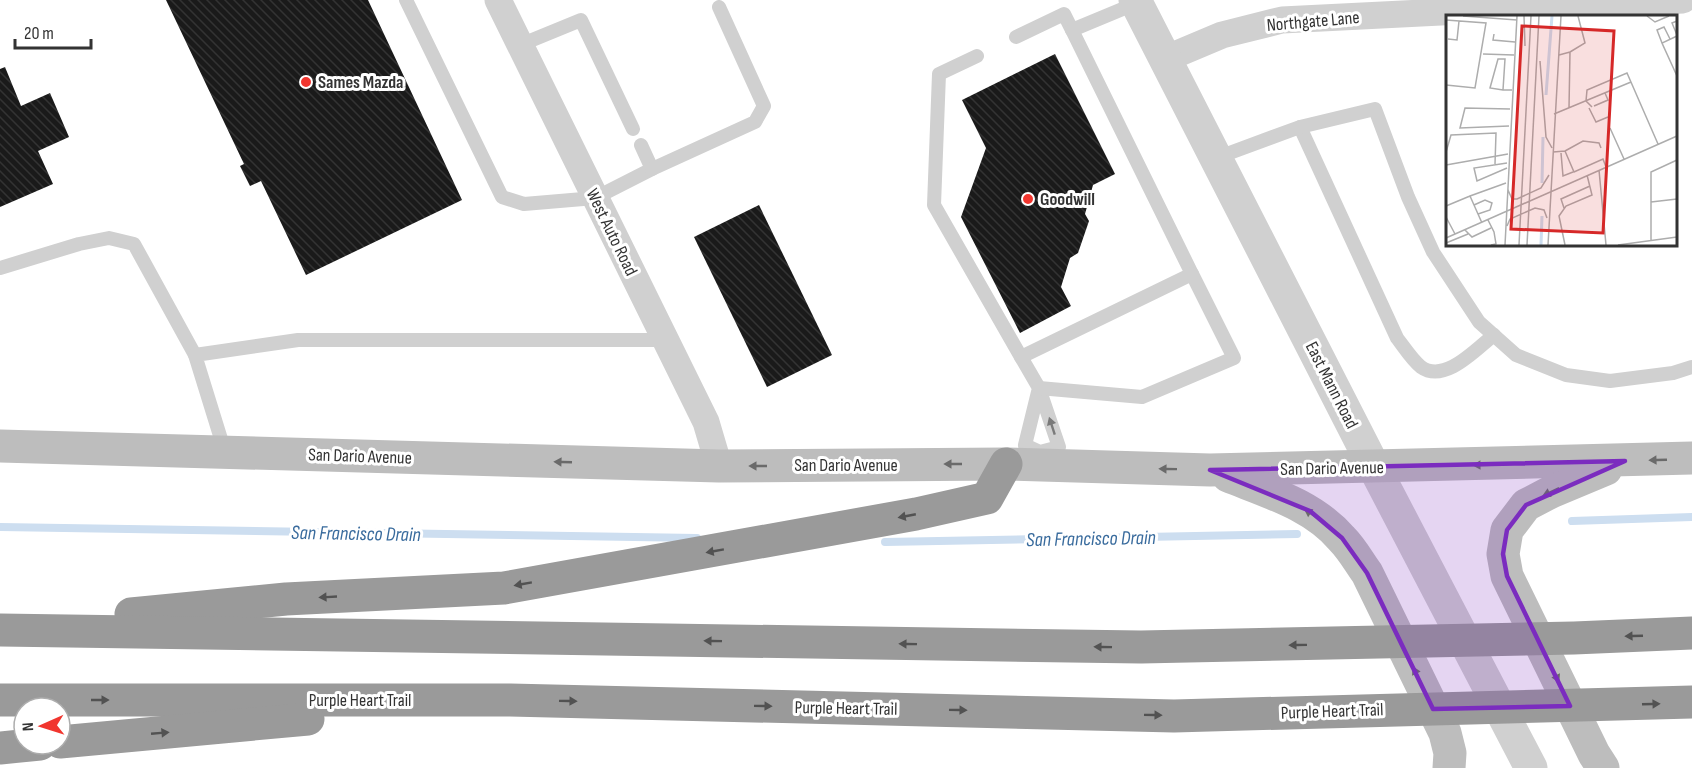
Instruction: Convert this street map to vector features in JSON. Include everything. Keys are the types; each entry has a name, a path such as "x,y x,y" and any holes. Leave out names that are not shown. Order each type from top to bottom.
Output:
{"highway":[{"path":"0,628 286,599 504,588 904,516 987,498 1006,464"},
{"path":"0,628 1141,647 1357,644 1692,633"},
{"name":"Purple Heart Trail","path":"0,700 510,700 1174,716 1692,702"},
{"path":"72,741 510,700"}],"main road":[{"name":"San Dario Avenue","path":"0,446 719,466 1006,464 1040,459 1210,470 1692,458"},
{"path":"1603,768 1507,576 1503,554 1507,530 1526,505 1624,461"},
{"path":"1210,470 1281,497 1310,511 1342,538 1367,573 1445,733 1450,753 1449,768"}],"street":[{"name":"West Auto Road","path":"498,0 706,422 719,466"},
{"name":"Northgate Lane","path":"1165,59 1222,35 1282,20 1467,5 1683,0"},
{"name":"East Mann Road","path":"1136,2 1531,768"}],"lane":[{"path":"406,0 502,197 524,204 595,198 755,122 764,106 719,7"},
{"path":"1072,30 1136,2"},
{"path":"1016,37 1064,14 1234,358 1142,398 1039,388"},
{"path":"520,45 580,20 633,129"},
{"path":"977,56 939,74 934,205 1039,388 1059,447 1040,459 1025,445 1039,388"},
{"path":"1216,158 1300,127 1375,109 1408,197 1433,252 1479,322 1516,355 1566,375 1611,381 1673,373 1692,367"},
{"path":"1300,127 1397,338 1420,366 1433,373 1450,369 1494,335"},
{"path":"641,146 652,169"},
{"path":"0,268 79,244 109,238 135,244 195,355 225,452"},
{"path":"1021,357 1192,274"},
{"path":"195,355 298,340 665,340"}],"highlighted area":[{"path":"1625,461 1526,505 1507,530 1503,554 1507,576 1570,706 1433,709 1367,573 1342,538 1310,511 1210,470"}],"building":[{"name":"Sames Mazda","path":"166,0 368,0 462,200 306,275 261,181 250,186 240,166 244,164"},
{"name":"Goodwill","path":"1055,54 1115,174 1093,185 1085,214 1089,221 1078,253 1070,258 1061,287 1071,306 1020,333 961,217 986,148 962,100"},
{"path":"5,67 21,106 50,93 69,137 38,151 53,184 0,207 0,69"},
{"path":"759,205 832,355 767,387 694,237"}],"waterway":[{"name":"San Francisco Drain","path":"1572,521 1692,517"},
{"name":"San Francisco Drain","path":"0,527 697,538"},
{"name":"San Francisco Drain","path":"885,542 1297,534"}],"place":[{"name":"Sames Mazda","path":"306,82"},
{"name":"Goodwill","path":"1028,199"}]}
